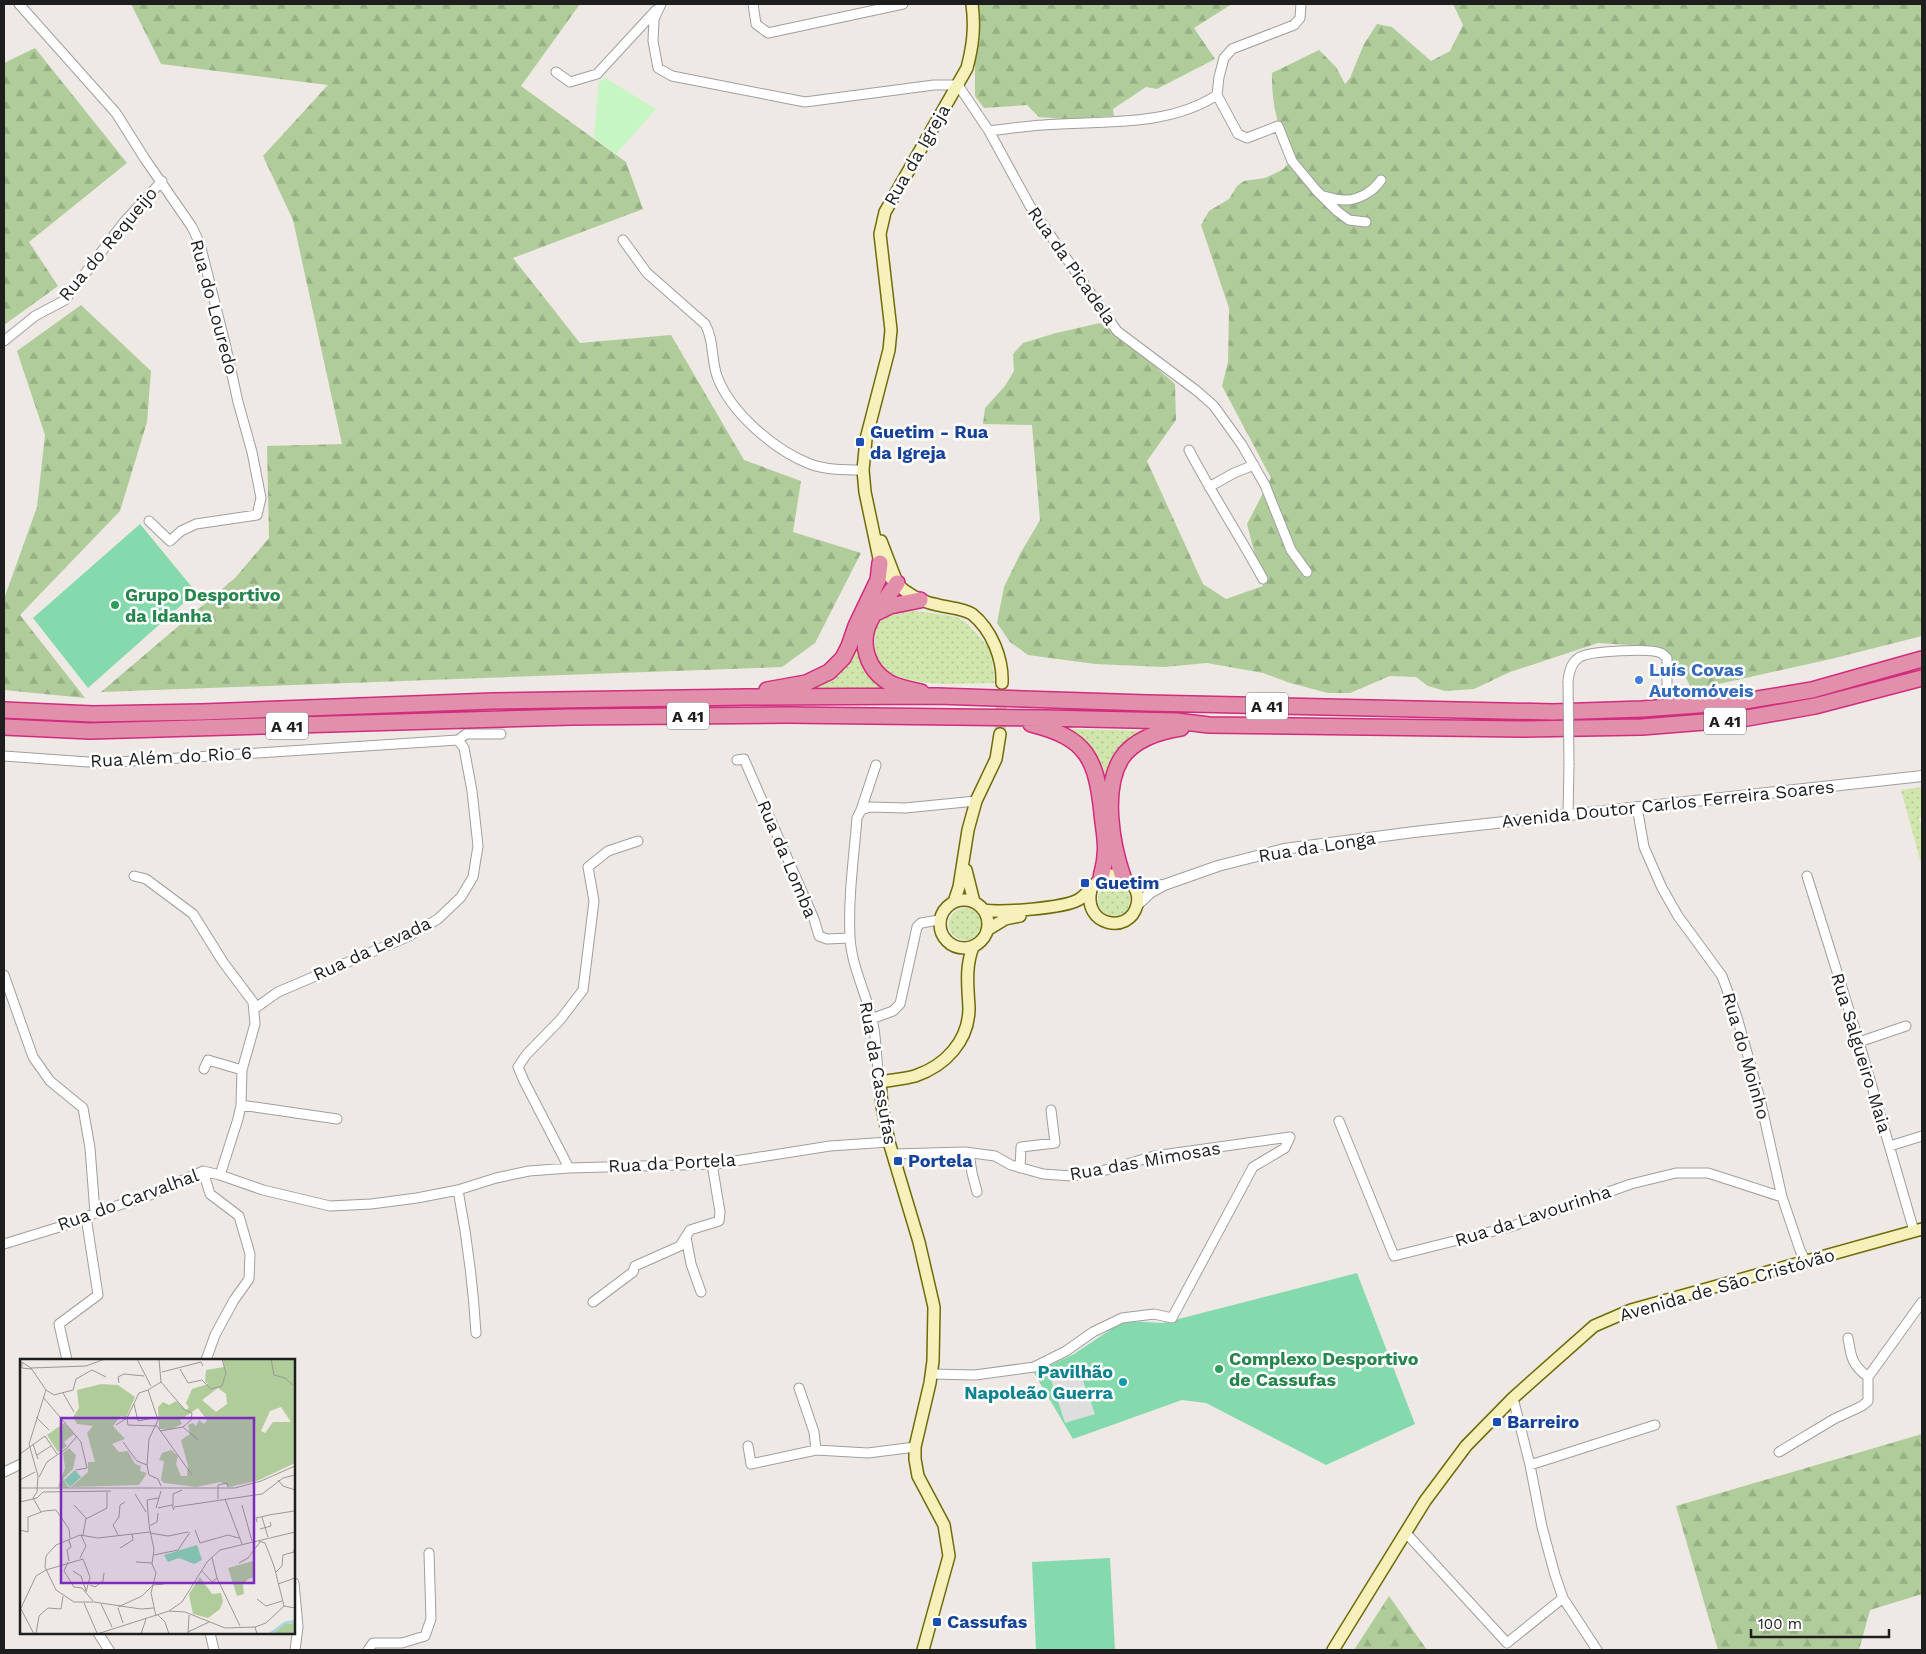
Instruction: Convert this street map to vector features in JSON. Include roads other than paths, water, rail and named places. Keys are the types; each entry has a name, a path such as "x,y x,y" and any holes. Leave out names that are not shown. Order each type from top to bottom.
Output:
{"highway":[{"path":"880,564 866,632 865,646 872,668 889,683 937,696"},
{"path":"747,697 774,688 806,683 829,672 843,658 870,610 875,596 897,583"},
{"path":"870,610 920,600"},
{"name":"A 41","path":"4,710 93,714 202,712 493,701 937,696 1534,712 1632,710 1739,702 1812,690 1922,659"},
{"name":"A 41","path":"4,727 100,731 581,716 805,715 1522,729 1642,728 1742,719 1815,706 1922,678"},
{"path":"1010,718 1052,729 1064,735 1075,743 1091,761 1099,786 1106,854 1101,878"},
{"path":"1128,882 1114,853 1110,811 1112,786 1115,772 1121,759 1128,750 1138,743 1165,730 1209,724"}],"main road":[{"name":"Rua da Igreja","path":"880,564 865,492 863,470 866,439 889,350 891,330 880,234 885,212 967,68 972,52 975,24 972,4"},
{"name":"Rua da Igreja","path":"871,516 897,583"},
{"path":"880,564 887,576 906,592 920,600 955,608 971,614 992,639 998,653 1002,683"},
{"path":"954,902 959,887 968,830 976,802 996,759 1000,734"},
{"path":"964,859 974,902"},
{"name":"Rua da Longa","path":"1101,878 1108,876 1128,882"},
{"path":"984,910 1006,912 1067,903 1079,899 1091,890 1101,878"},
{"path":"1128,882 1136,892 1137,905"},
{"path":"987,930 987,916 984,910 974,902 967,900 954,902 947,906 940,920 941,933 944,939 960,948 973,946 979,943 987,930 1011,917 1074,908 1091,910 1089,904 1091,890"},
{"name":"Rua da Longa","path":"1091,910 1096,917 1112,924 1128,919 1137,905"},
{"path":"954,946 967,968"},
{"path":"880,1082 914,1076 928,1071 941,1062 961,1041 969,1011 967,968 973,946"},
{"name":"Rua da Cassufas","path":"880,1082 882,1106 889,1142 919,1242 934,1307 931,1374 915,1447 918,1476 944,1525 949,1556 923,1650"},
{"name":"Avenida de São Cristóvão","path":"1333,1650 1425,1501 1466,1446 1513,1398 1594,1326 1631,1310 1918,1230"}],"street":[{"name":"Rua do Louredo","path":"19,4 116,113 192,227 200,244 225,343 238,402 252,452 261,498 257,515 196,524 181,531 170,541 149,521"},
{"path":"753,4 756,24 768,33 904,4"},
{"path":"1301,4 1300,18 1294,25 1232,49 1224,58 1217,94 1238,134 1247,138 1278,126 1292,161 1322,196 1349,220 1366,222"},
{"path":"661,5 654,19 653,40 658,68 672,76 805,102 934,85 958,85"},
{"path":"556,72 570,82 597,74 661,5"},
{"name":"Rua da Picadela","path":"958,85 989,131 1030,206 1117,331 1214,406 1242,445 1265,485 1291,550 1307,572"},
{"path":"989,131 1043,125 1112,122 1171,115 1201,105 1217,94"},
{"path":"1322,196 1343,200 1359,197 1376,187 1381,180"},
{"name":"Rua do Requeijo","path":"4,341 35,316 65,300 124,222 162,181"},
{"path":"623,240 647,273 705,324 710,332 711,353 717,377 736,408 761,434 810,464 836,470 863,470"},
{"path":"1189,450 1208,487 1240,536 1263,579"},
{"path":"1208,487 1254,465"},
{"path":"1568,815 1568,681 1570,668 1580,657 1599,652 1650,651 1661,653 1667,658 1667,690"},
{"path":"458,740 466,734 501,734"},
{"name":"Rua Além do Rio 6","path":"4,756 102,763 458,740"},
{"name":"Rua da Levada","path":"254,1009 278,992 407,937 438,919 461,897 473,877 478,846 472,791 464,748 458,740"},
{"name":"Rua da Lomba","path":"737,760 744,759 814,919 819,936 827,939 850,938"},
{"name":"Rua da Cassufas","path":"876,765 857,818 851,888 850,938 855,964 874,1028 880,1082"},
{"name":"Avenida Doutor Carlos Ferreira Soares","path":"1414,832 1922,776"},
{"path":"861,810 870,807 905,808 976,802"},
{"name":"Rua do Moinho","path":"1637,808 1644,847 1662,888 1678,916 1722,976 1740,1026 1760,1099 1782,1197 1806,1262"},
{"name":"Rua da Longa","path":"1137,905 1150,893 1164,885 1218,866 1284,849 1414,832"},
{"path":"569,1168 518,1067 526,1055 560,1020 583,990 594,902 588,867 608,851 638,841"},
{"path":"134,876 146,879 193,914 223,962 253,1002 256,1024 242,1070 241,1105 220,1175"},
{"name":"Rua Salgueiro Maia","path":"1807,876 1890,1146 1918,1230"},
{"name":"Rua da Longa","path":"1128,882 1164,885"},
{"path":"871,1018 893,1011 900,1004 917,927 921,923 940,920"},
{"path":"4,975 33,1057 50,1080 83,1108 90,1148 95,1213"},
{"path":"1859,1042 1906,1026"},
{"path":"204,1069 208,1060 242,1070"},
{"path":"241,1105 337,1119"},
{"name":"Rua das Mimosas","path":"1020,1168 1021,1147 1055,1143 1051,1110"},
{"name":"Rua da Lavourinha","path":"1340,1121 1394,1256 1510,1227 1631,1184 1676,1173 1708,1173 1782,1197"},
{"path":"1890,1146 1922,1136"},
{"name":"Rua das Mimosas","path":"893,1154 969,1153 995,1156 1011,1165 1043,1174 1072,1176 1111,1169 1154,1156 1290,1137 1285,1148 1253,1167 1172,1318 1154,1314 1122,1318 1093,1332 1066,1351 1034,1367 975,1376 931,1374"},
{"name":"Rua da Portela","path":"458,1190 496,1178 529,1171 712,1164 830,1146 889,1142"},
{"path":"969,1153 977,1192"},
{"path":"592,1302 633,1272 635,1266 680,1246 690,1230 719,1221 720,1212 712,1164"},
{"path":"203,1171 210,1194 238,1216 250,1254 249,1279 234,1300 215,1335 206,1359"},
{"name":"Rua do Carvalhal","path":"4,1244 150,1196 203,1171 263,1190 330,1206 371,1204 418,1198 458,1190"},
{"path":"458,1190 472,1278 476,1333"},
{"path":"67,1359 59,1324 98,1295 86,1217"},
{"path":"686,1237 691,1264 701,1292"},
{"path":"1779,1452 1868,1401 1868,1378 1922,1302"},
{"path":"1848,1338 1851,1358 1857,1369 1868,1378"},
{"path":"799,1388 814,1432 816,1450"},
{"path":"1513,1398 1530,1465 1542,1527 1555,1575 1563,1598 1597,1650"},
{"path":"1530,1465 1655,1425"},
{"path":"748,1446 751,1464 816,1450 868,1453 915,1447"},
{"path":"4,1472 20,1464"},
{"path":"1406,1533 1507,1643 1563,1598"},
{"path":"368,1650 373,1643 402,1643 425,1636 432,1619 429,1552"},
{"path":"295,1594 298,1627 295,1650"},
{"path":"99,1634 109,1650"},
{"path":"210,1634 214,1650"}],"tunnel":[{"path":"1000,734 1002,683"}],"place":[{"name":"Guetim - Rua da Igreja","path":"860,442"},
{"name":"Grupo Desportivo da Idanha","path":"115,605"},
{"name":"Luís Covas Automóveis","path":"1639,680"},
{"name":"Guetim","path":"1085,883"},
{"name":"Portela","path":"898,1161"},
{"name":"Complexo Desportivo de Cassufas","path":"1219,1369"},
{"name":"Pavilhão Napoleão Guerra","path":"1123,1382"},
{"name":"Barreiro","path":"1497,1422"},
{"name":"Cassufas","path":"937,1622"}]}
